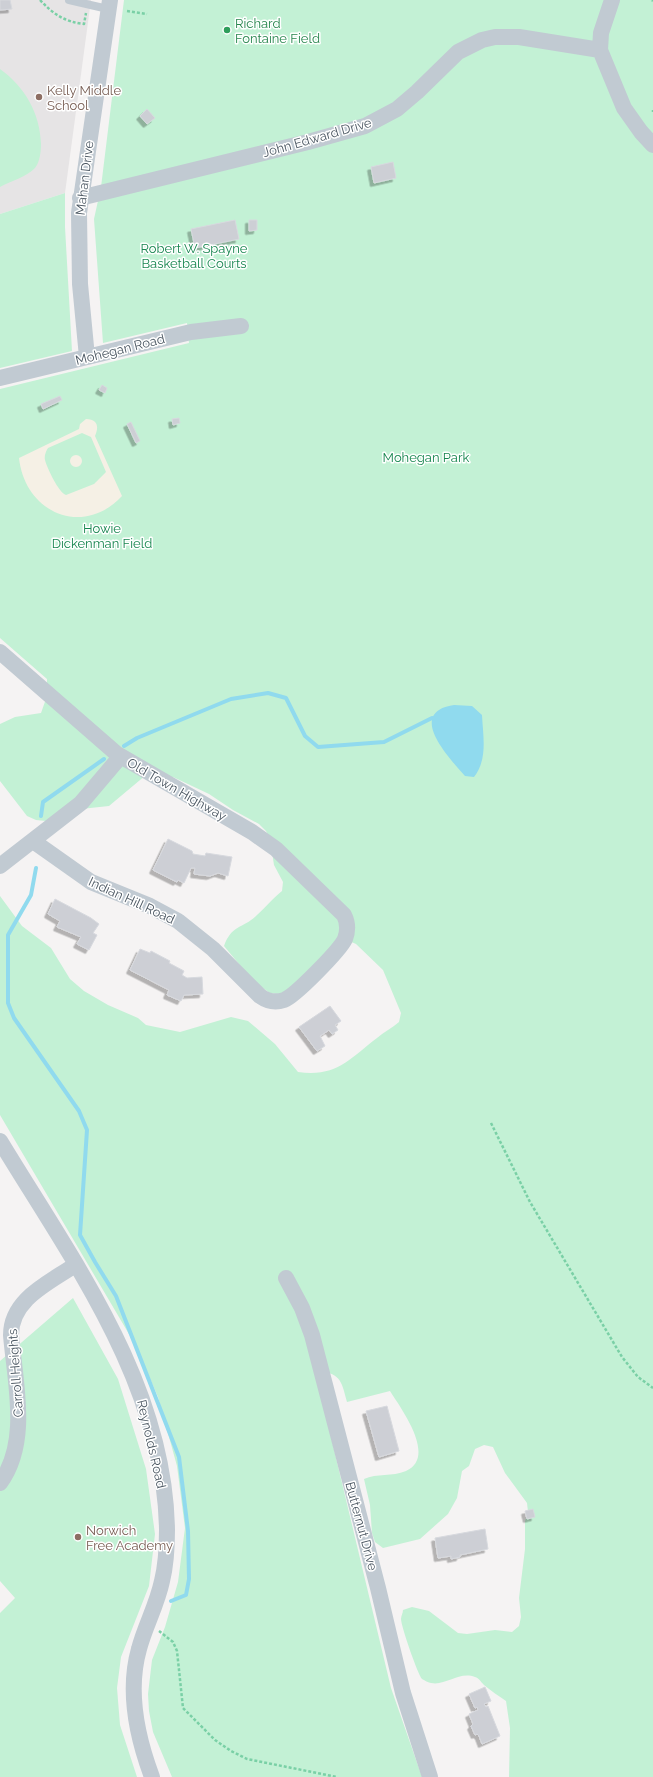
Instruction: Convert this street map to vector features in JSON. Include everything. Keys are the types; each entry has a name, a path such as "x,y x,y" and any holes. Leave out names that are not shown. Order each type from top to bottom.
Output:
{"street":[{"path":"612,0 601,33 600,50 624,108 641,132 653,145"},
{"name":"Mahan Drive","path":"87,357 80,284 80,198 109,4"},
{"name":"John Edward Drive","path":"80,198 321,138 372,123 392,112 409,99 458,52 482,40 503,36 600,50"},
{"name":"Mohegan Road","path":"0,378 191,332 241,326"},
{"name":"Old Town Highway","path":"0,652 120,757 252,832 268,843 340,911 346,920 347,928"},
{"path":"0,866 87,797 120,757"},
{"name":"Indian Hill Road","path":"33,841 91,882 150,906 178,922 213,949 260,996 269,1001 284,1000 293,994 338,948 345,938 347,928"},
{"name":"Reynolds Road","path":"0,1140 75,1265 116,1338 135,1380 148,1416 161,1472 166,1515 165,1566 162,1582 137,1657 133,1689 140,1739 152,1777"},
{"name":"Carroll Heights","path":"0,1483 6,1475 14,1457 18,1436 11,1335 12,1319 15,1312 25,1300 75,1265"},
{"name":"Butternut Drive","path":"286,1278 302,1308 312,1335 378,1588 403,1693 430,1777"}],"lane":[{"path":"69,0 109,4"}],"path":[{"path":"40,0 51,12 63,20 84,24 86,13"},
{"path":"126,11 147,14"},
{"path":"491,1123 530,1202 622,1357 638,1377 653,1388"},
{"path":"147,1625 161,1632 174,1644 179,1662 184,1708 202,1728 220,1743 246,1759 337,1777"}],"shaded area":[{"name":"Kelly Middle School","path":"0,0 91,0 65,193 0,214"}],"green space":[{"path":"124,0 653,0 653,1777 509,1777 510,1728 506,1701 475,1677 463,1676 437,1683 430,1683 422,1679 404,1631 401,1619 403,1610 412,1607 429,1611 458,1633 467,1634 495,1630 512,1632 519,1626 521,1617 519,1598 525,1549 525,1521 528,1512 527,1503 505,1473 493,1447 484,1445 475,1449 469,1466 462,1471 457,1498 448,1514 420,1539 383,1548 375,1542 372,1533 370,1505 364,1479 374,1476 401,1473 415,1464 418,1455 418,1445 414,1433 409,1421 390,1391 347,1402 343,1387 338,1378 330,1373 315,1370 391,1688 422,1777 172,1777 153,1732 149,1711 148,1694 152,1660 165,1627 178,1582 185,1528 177,1466 158,1397 136,1346 0,1115 0,896 22,926 51,948 70,979 84,991 108,1005 138,1018 146,1025 180,1032 231,1017 248,1021 275,1044 298,1072 323,1072 350,1060 399,1022 401,1013 383,970 356,944 347,940 288,995 270,993 254,982 224,946 234,930 252,919 282,891 283,882 274,865 270,839 266,831 259,824 233,810 209,794 173,777 146,775 109,806 62,811 46,821 36,820 27,816 0,781 0,724 15,717 41,713 47,696 47,679 0,638 0,389 189,343 187,323 103,343 94,219 101,187"},
{"path":"0,69 17,84 30,102 38,122 41,144 37,166 23,176 0,187"},
{"path":"65,193 65,227 72,351 0,368 0,214"},
{"name":"Norwich Free Academy","path":"73,1298 118,1379 146,1469 155,1534 149,1586 121,1657 117,1688 120,1725 137,1777 0,1777 0,1613 15,1598 0,1581 0,1361"}],"sand":[{"path":"86,419 93,420 95,422 97,430 95,436 122,496 107,509 90,516 74,517 58,513 44,505 32,493 24,477 19,458 79,429 80,424","holes":["82,433 91,437 106,472 94,484 66,495 60,490 46,464 45,455 48,448"]},
{"path":"74,455 78,455 82,461 78,467 74,467 70,463 70,459"}],"water":[{"path":"454,705 472,706 482,715 484,739 483,755 474,777 465,776 439,744 434,734 432,725 433,717 439,710"}],"building":[{"path":"0,0 10,0 12,9 0,10"},
{"path":"147,109 155,118 147,124 140,116"},
{"path":"393,162 396,178 374,183 371,167"},
{"path":"235,220 239,239 195,248 191,229"},
{"path":"249,220 257,220 257,230 249,231"},
{"path":"102,385 107,388 105,393 99,390"},
{"path":"60,396 62,400 43,409 41,404"},
{"path":"179,418 180,423 173,425 172,419"},
{"path":"131,422 140,441 136,443 127,424"},
{"path":"168,839 192,851 193,854 205,856 206,853 232,857 228,876 218,873 210,876 194,874 195,868 191,868 184,883 178,880 177,882 153,870"},
{"path":"55,899 91,918 99,924 93,933 97,935 89,950 77,944 81,937 57,927 60,921 48,914"},
{"path":"140,949 150,953 151,951 170,961 169,963 184,971 182,975 187,978 202,977 203,994 184,995 181,1001 167,995 169,990 130,970"},
{"path":"330,1006 341,1021 335,1025 338,1030 332,1034 329,1030 320,1036 325,1046 317,1051 299,1027"},
{"path":"387,1406 399,1451 379,1457 366,1411"},
{"path":"533,1509 535,1517 527,1519 525,1511"},
{"path":"485,1529 488,1549 460,1555 460,1557 451,1559 451,1556 438,1558 435,1538"},
{"path":"485,1687 491,1701 484,1704 486,1707 488,1706 500,1736 482,1744 479,1736 477,1734 475,1735 471,1726 473,1724 469,1714 478,1710 477,1707 475,1708 469,1694"}],"waterway":[{"path":"124,746 137,738 231,699 268,693 286,698 305,736 318,747 384,742 432,718"},
{"path":"41,816 43,802 104,759"},
{"path":"36,868 31,895 8,935 8,1003 14,1018 79,1111 87,1130 80,1235 116,1296 179,1457 188,1531 189,1579 186,1595 171,1601"}],"place":[{"name":"Richard Fontaine Field","path":"227,30"},
{"name":"Kelly Middle School","path":"39,97"},
{"name":"Norwich Free Academy","path":"78,1537"}],"park label":[{"name":"Robert W. Spayne Basketball Courts","path":"194,256"},
{"name":"Mohegan Park","path":"426,457"},
{"name":"Howie Dickenman Field","path":"102,536"}]}
